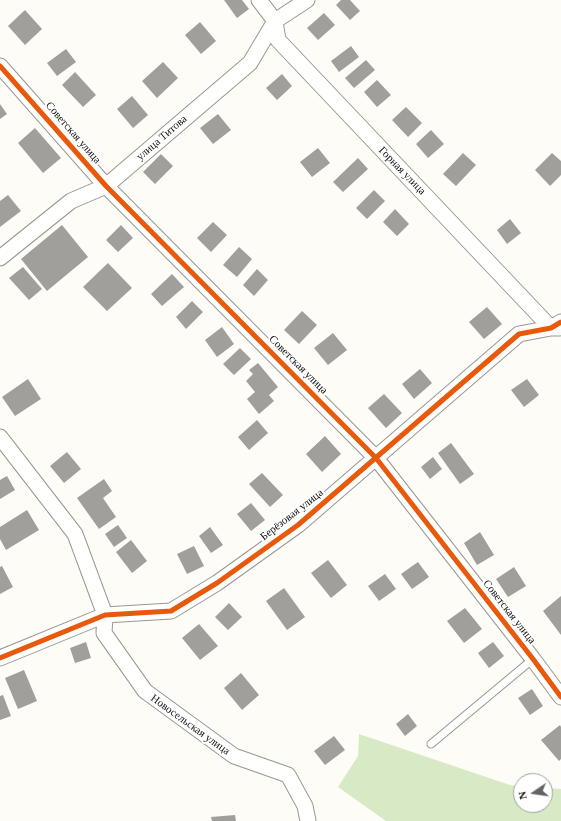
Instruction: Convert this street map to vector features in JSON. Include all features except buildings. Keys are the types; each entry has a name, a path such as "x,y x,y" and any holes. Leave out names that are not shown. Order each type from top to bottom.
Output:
{"street":[{"name":"Горная улица","path":"259,0 275,21 278,40 558,326"},
{"name":"улица Титова","path":"0,258 71,201 106,186 250,63 275,21 307,0"},
{"name":"Советская улица","path":"0,66 106,186 376,458 561,697"},
{"name":"Берёзовая улица","path":"0,658 105,615 171,612 217,583 298,525 519,334 558,326"},
{"name":"Новосельская улица","path":"0,438 75,534 105,615 104,633 145,691 234,756 288,775 305,806 308,821"}],"lane":[{"path":"431,744 533,659"}],"green space":[{"path":"359,734 513,785 513,813 553,813 553,788 561,789 561,821 386,821 338,787 358,756"}],"cycle path":[{"path":"0,66 106,186 376,458 561,697"},
{"path":"0,658 105,615 171,611 217,583 298,525 519,334 551,328 561,322"}]}
